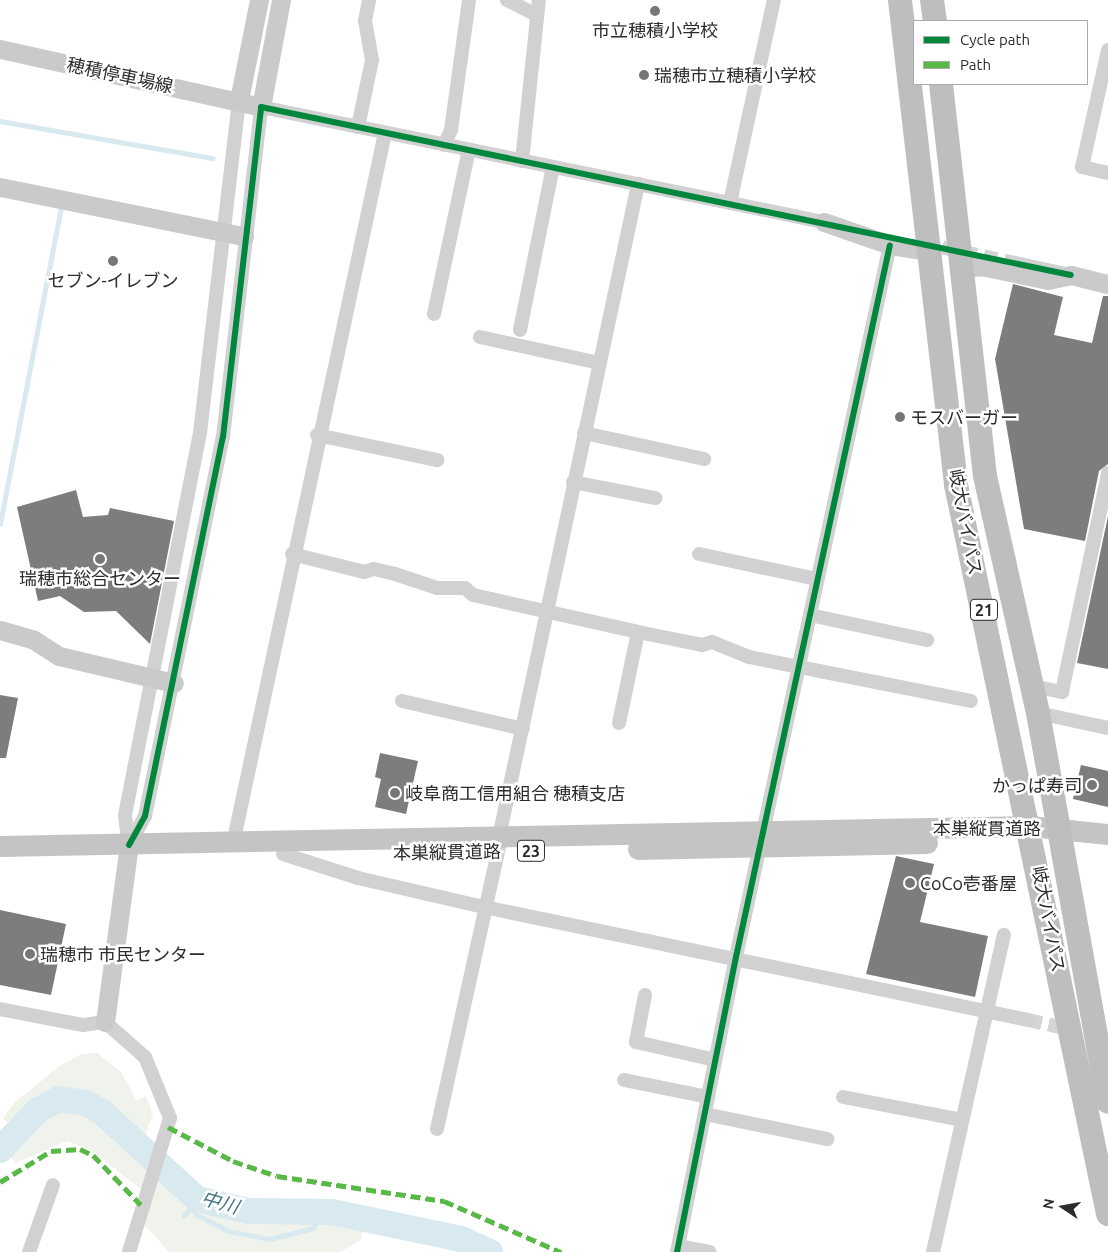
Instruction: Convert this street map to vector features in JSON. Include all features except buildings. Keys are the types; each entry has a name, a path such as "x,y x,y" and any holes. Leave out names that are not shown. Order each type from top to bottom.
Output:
{"highway":[{"name":"岐大バイパス","path":"900,0 956,485 1032,833 1108,1214"},
{"path":"932,0 935,20"},
{"name":"岐大バイパス","path":"941,85 960,268 985,476 1033,686 1061,831 1108,1102"}],"main road":[{"name":"本巣縦貫道路","path":"0,859 128,850 234,839 500,842 1061,831"},
{"name":"23","path":"1061,831 1108,834"},
{"name":"本巣縦貫道路","path":"0,846 283,854 500,842"}],"street":[{"path":"105,1022 128,850 125,815 200,433 221,232 240,100 259,0"},
{"path":"128,850 145,816 174,683 223,437 244,236 261,107 282,0"},
{"path":"358,127 372,60 365,21 369,0"},
{"path":"444,145 451,130 470,0"},
{"path":"507,0 537,15"},
{"path":"522,161 539,0"},
{"path":"730,203 774,0"},
{"name":"穂積停車場線","path":"0,49 240,100 261,107"},
{"path":"1108,50 1082,167 1108,173"},
{"path":"261,107 873,233"},
{"path":"234,839 317,435 385,133"},
{"path":"434,314 469,150"},
{"path":"520,330 552,167"},
{"path":"437,1129 484,907 500,842 573,482 638,184"},
{"path":"0,187 244,236"},
{"path":"824,222 890,245 928,251"},
{"path":"709,1252 678,1249 736,957 890,245"},
{"path":"1011,262 1108,284"},
{"path":"960,268 981,266 1048,280 1071,275"},
{"path":"480,337 599,363"},
{"path":"584,433 704,459"},
{"path":"317,435 437,460"},
{"path":"1033,686 1062,692 1108,474"},
{"path":"573,482 655,498"},
{"path":"292,554 364,572 389,572 437,588 465,588 473,595 638,632 702,645 712,642 749,657 971,701"},
{"path":"699,554 817,579"},
{"path":"810,615 927,640"},
{"path":"0,630 34,640 59,656 174,683"},
{"path":"619,723 638,632"},
{"path":"402,701 523,729"},
{"path":"1038,713 1108,728"},
{"path":"283,854 358,878 484,907 987,1009 1028,1020"},
{"path":"933,1252 1004,935"},
{"path":"645,995 636,1042 715,1060"},
{"path":"0,1009 83,1025 105,1022 145,1057 170,1118 129,1252"},
{"path":"624,1080 708,1097"},
{"path":"843,1097 962,1120"},
{"path":"705,1114 827,1139"},
{"path":"30,1252 53,1185"}],"shaded area":[{"path":"97,1053 121,1072 137,1101 146,1096 153,1114 137,1157 188,1202 206,1211 248,1220 362,1225 361,1240 340,1252 169,1252 141,1221 150,1196 91,1150 67,1141 16,1163 0,1146 12,1127 3,1118 14,1103 61,1065 82,1054"}],"waterway":[{"path":"0,121 213,158"},
{"path":"0,524 61,208"},
{"name":"中川","path":"0,1150 37,1111 59,1099 86,1103 102,1112 197,1199 248,1211 332,1212 461,1239 490,1252"},
{"path":"184,1216 191,1207 197,1215 228,1231 270,1239 313,1228 323,1212"}],"tunnel":[{"path":"922,243 1011,262"},
{"path":"1028,1020 1073,1030"}],"marked path":[{"path":"168,1127 233,1161 277,1176 444,1201 561,1252"},
{"path":"0,1182 51,1151 80,1149 93,1155 141,1205"}],"cycle path":[{"path":"129,845 145,816 223,437 261,107 1071,275"},
{"path":"677,1252 736,957 890,245"}],"place":[{"name":"市立穂積小学校","path":"655,11"},
{"name":"瑞穂市立穂積小学校","path":"644,75"},
{"name":"セブン-イレブン","path":"113,261"},
{"name":"モスバーガー","path":"900,417"},
{"name":"瑞穂市総合センター","path":"100,559"},
{"name":"かっぱ寿司","path":"1092,785"},
{"name":"岐阜商工信用組合 穂積支店","path":"395,793"},
{"name":"CoCo壱番屋","path":"910,883"},
{"name":"瑞穂市 市民センター","path":"30,954"}]}
